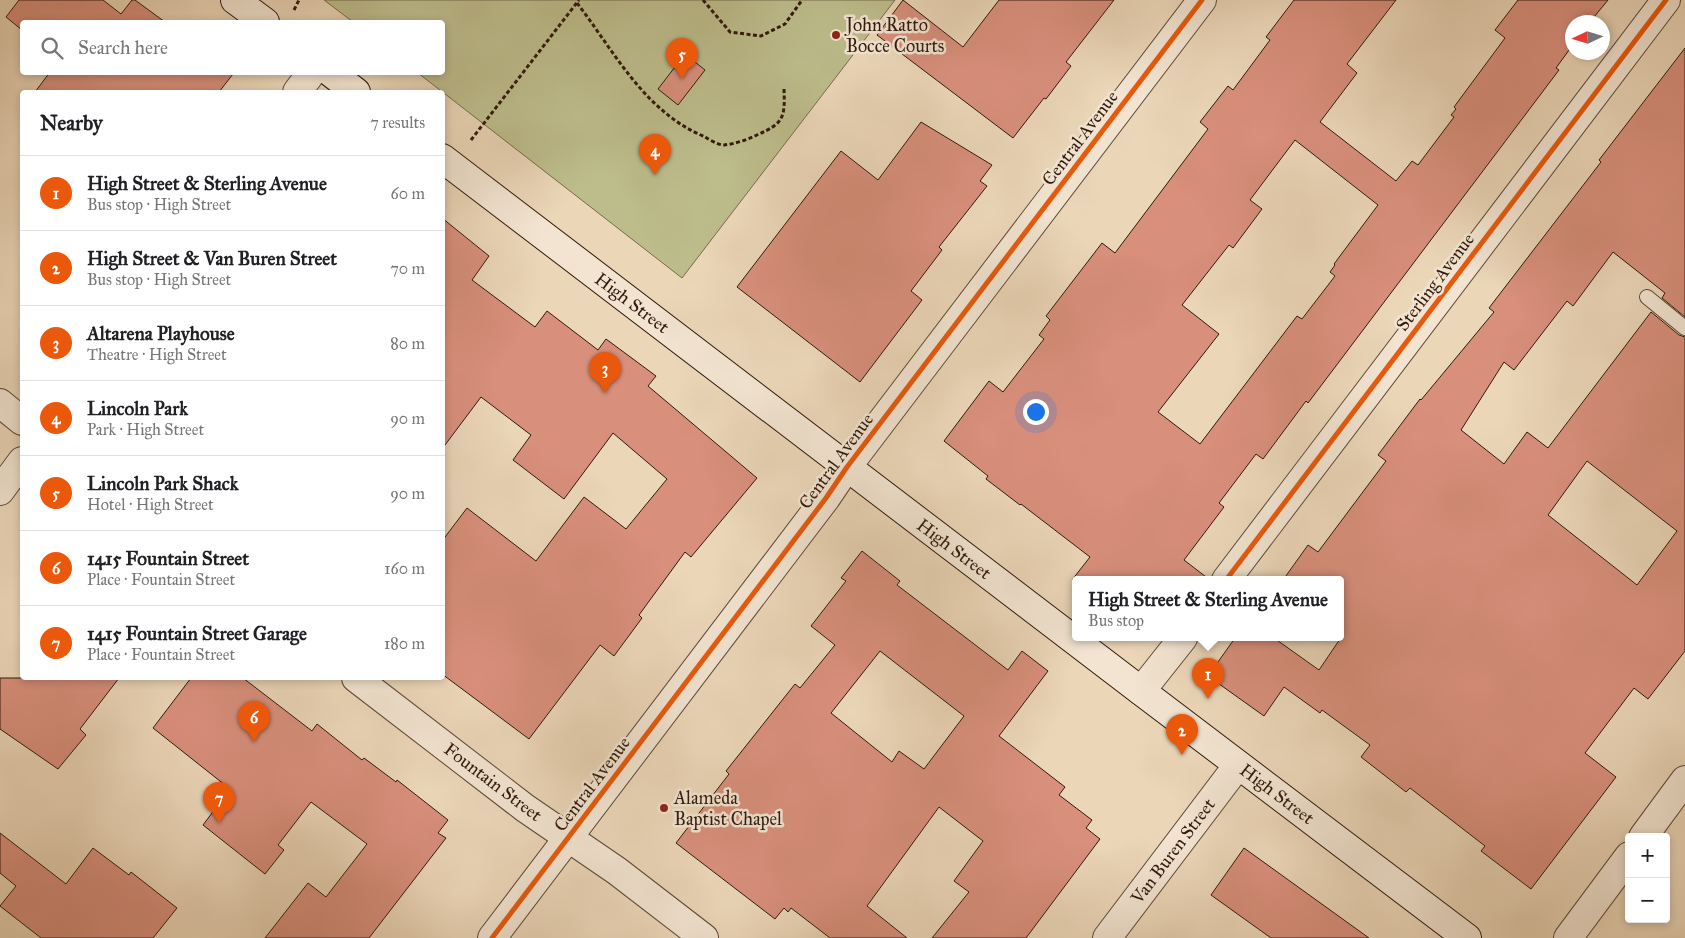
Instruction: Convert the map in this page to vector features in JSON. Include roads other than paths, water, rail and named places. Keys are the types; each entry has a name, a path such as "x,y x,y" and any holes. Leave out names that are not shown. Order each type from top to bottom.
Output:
{"street":[{"path":"235,0 262,20"},
{"name":"Central Avenue","path":"492,938 1202,0"},
{"name":"Sterling Avenue","path":"1229,576 1666,0"},
{"path":"298,90 310,75"},
{"path":"334,75 353,90"},
{"name":"High Street","path":"447,162 1072,638"},
{"path":"0,403 20,419"},
{"path":"0,491 20,464"},
{"name":"High Street","path":"1075,641 1467,938"},
{"path":"1141,691 1181,641"},
{"name":"Fountain Street","path":"359,680 525,808 617,872 704,938"},
{"name":"Van Buren Street","path":"1107,938 1238,764"},
{"path":"1646,833 1685,780"},
{"path":"1568,938 1625,861"}],"lane":[{"path":"1647,297 1685,328"}],"place":[{"name":"John Ratto Bocce Courts","path":"836,35"},
{"name":"Lincoln Park Shack","path":"682,79"},
{"name":"Lincoln Park","path":"655,175"},
{"name":"Altarena Playhouse","path":"605,393"},
{"name":"High Street & Sterling Avenue","path":"1208,699"},
{"name":"1415 Fountain Street","path":"254,742"},
{"name":"High Street & Van Buren Street","path":"1182,755"},
{"name":"Alameda Baptist Chapel","path":"664,808"},
{"name":"1415 Fountain Street Garage","path":"219,823"}]}
